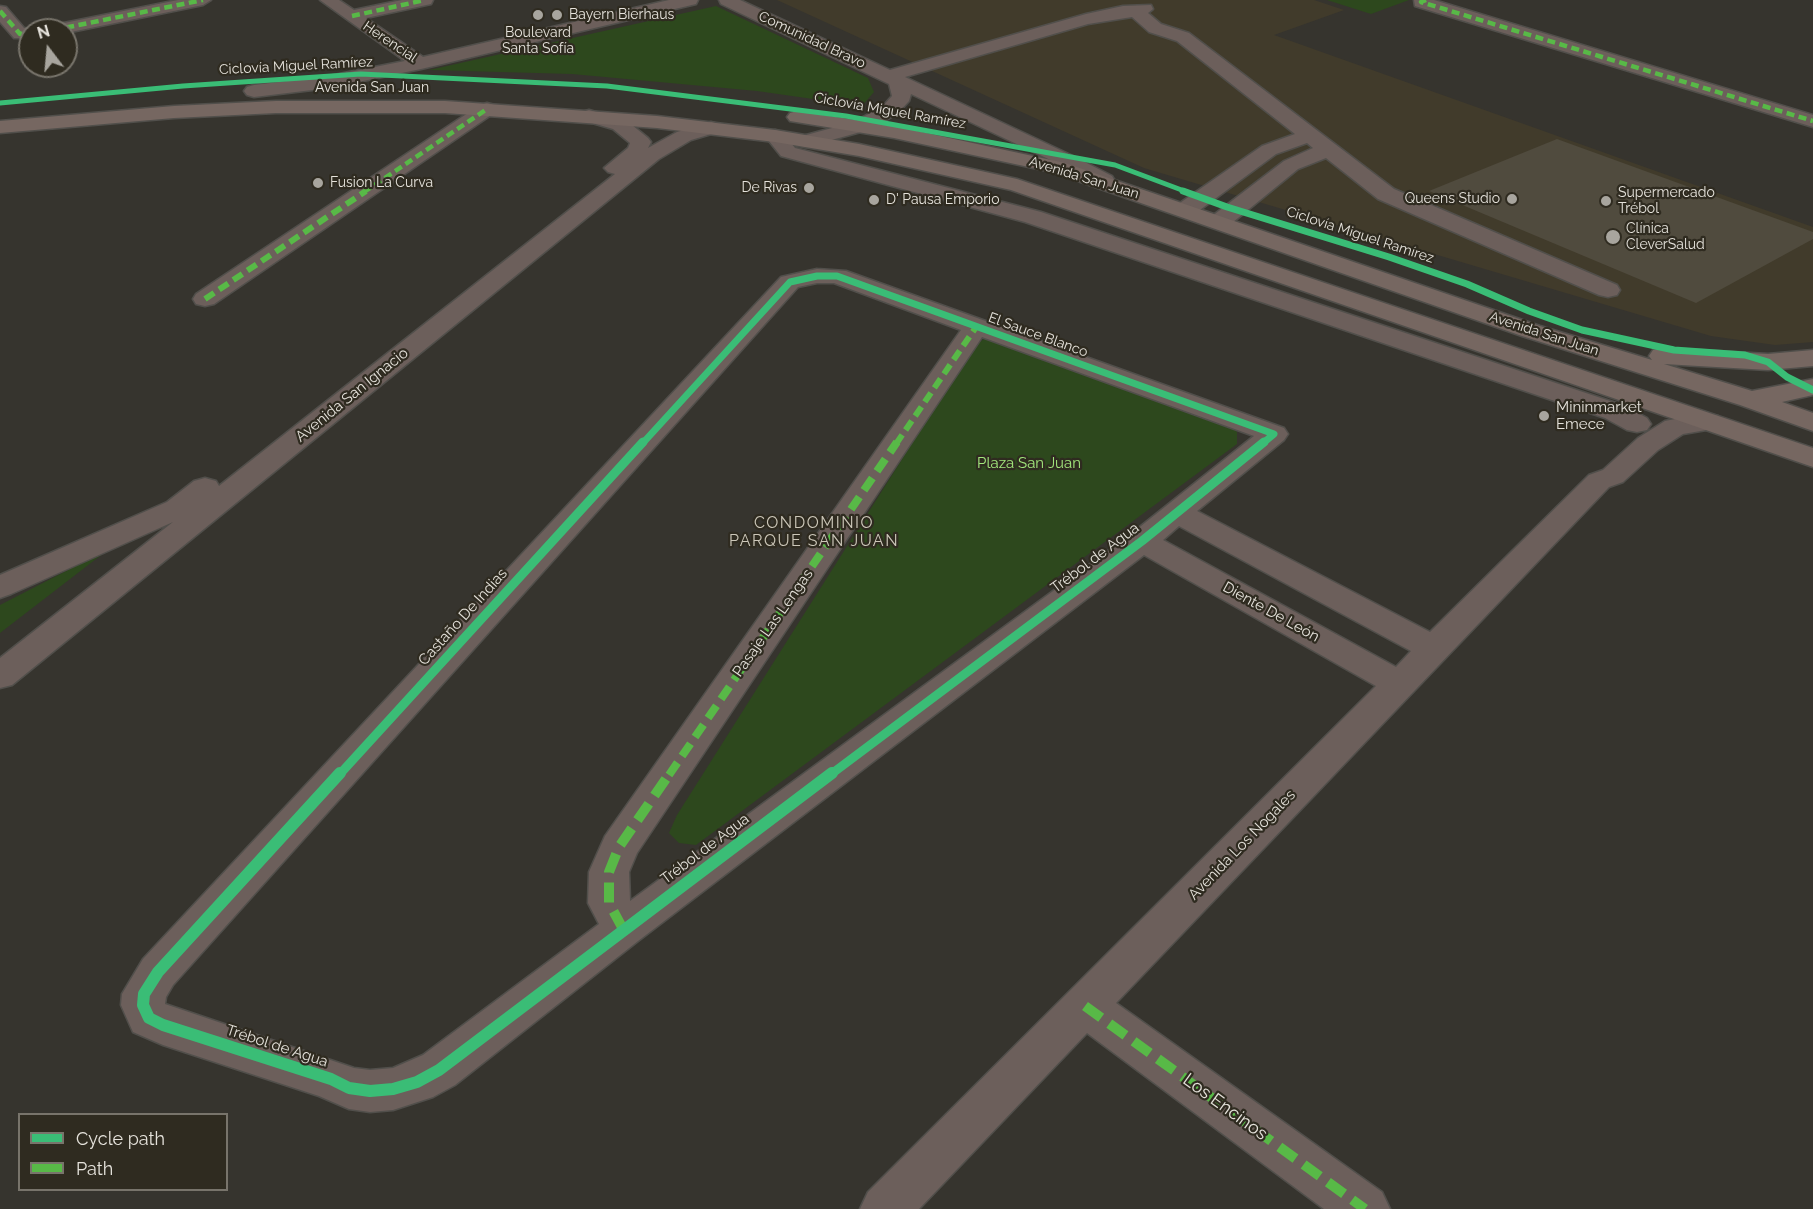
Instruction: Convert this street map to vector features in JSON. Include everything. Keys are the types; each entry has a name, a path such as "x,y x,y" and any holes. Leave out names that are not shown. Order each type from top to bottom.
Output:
{"main road":[{"name":"Avenida San Juan","path":"0,112 114,100 300,88 466,88 614,96 691,103 861,126 1058,167 1104,181 1531,331 1752,400 1813,423"},
{"name":"Avenida San Juan","path":"0,127 174,112 276,108 365,106 487,109 711,128 807,141 912,160 1017,185 1813,458"},
{"path":"1531,331 1639,353 1685,359 1768,362 1813,358"},
{"path":"1582,379 1695,402 1730,403 1813,387"}],"street":[{"path":"78,25 203,0"},
{"name":"Herencial","path":"328,0 421,64"},
{"path":"352,16 425,0"},
{"path":"254,91 329,82 421,64 690,0"},
{"name":"Comunidad Bravo","path":"726,0 1068,161 1104,181"},
{"path":"1426,0 1421,2 1813,121"},
{"path":"807,141 861,126 890,110 902,97 893,78 1086,19 1123,12 1158,9"},
{"path":"0,11 18,27"},
{"path":"1123,12 1137,13 1155,28 1184,28 1308,136 1386,194 1608,290"},
{"path":"205,299 487,109"},
{"name":"Avenida San Ignacio","path":"475,287 637,151 641,142 634,134 620,125 589,116"},
{"name":"Avenida San Ignacio","path":"0,676 190,512 475,287 668,143 711,128"},
{"path":"775,136 788,152 1033,217 1616,412 1636,424"},
{"path":"1185,210 1269,150 1308,136"},
{"path":"1219,222 1291,165 1326,150"},
{"name":"El Sauce Blanco","path":"790,282 817,276 837,276 1274,435"},
{"name":"Castaño De Indias","path":"158,972 790,282"},
{"name":"Pasaje Las Lengas","path":"623,929 609,903 609,872 619,847 976,327"},
{"path":"1624,393 1636,411 1636,424"},
{"name":"Avenida Los Nogales","path":"885,1209 1599,481 1613,476 1648,444 1675,427 1708,422"},
{"name":"Avenida Los Nogales","path":"1599,481 1597,471 1631,438 1636,424"},
{"name":"Trébol de Agua","path":"158,972 144,994 143,1005 149,1018 163,1025 331,1079 349,1088 370,1091 393,1089 417,1082 439,1070 623,929 1142,541 1274,435"},
{"name":"Avenida San Ignacio","path":"0,587 190,512"},
{"path":"1177,513 1435,649"},
{"name":"Diente De León","path":"1142,541 1399,684"},
{"name":"Los Encinos","path":"1085,1006 1365,1209"}],"shaded area":[{"path":"777,0 1314,0 1344,10 1274,35 1813,227 1813,342 1775,345 1711,336 1144,168"}],"green space":[{"path":"1327,0 1409,0 1371,14"},
{"path":"716,6 868,78 874,92 862,106 757,91 572,74 429,70"},
{"name":"Plaza San Juan","path":"1001,337 1227,422 1237,432 1237,444 696,845 679,843 669,833 677,815 973,347 984,339"},
{"path":"109,549 0,633 0,605"}],"building":[{"path":"1557,139 1813,232 1813,239 1696,303 1429,191"}],"marked path":[{"path":"78,25 203,0"},
{"path":"352,16 425,0"},
{"path":"1426,0 1421,2 1813,121"},
{"path":"0,11 18,32"},
{"path":"205,299 487,109"},
{"path":"623,929 609,903 609,872 619,847 976,327"},
{"path":"1085,1006 1365,1209"}],"cycle path":[{"name":"Ciclovía Miguel Ramírez","path":"0,103 183,86 361,74 607,86 846,116 1115,165 1227,207 1389,257 1467,284 1529,311 1582,330 1674,350 1745,355 1768,362 1787,377 1813,390"},
{"path":"817,276 837,276 1274,434 1142,541 623,929 439,1070 417,1082 393,1089 370,1091 349,1088 331,1079 163,1025 149,1018 143,1005 144,994 158,972 790,282 817,276"}],"place":[{"name":"Boulevard Santa Sofía","path":"538,15"},
{"name":"Bayern Bierhaus","path":"557,15"},
{"name":"Fusion La Curva","path":"318,183"},
{"name":"De Rivas","path":"809,188"},
{"name":"Queens Studio","path":"1512,199"},
{"name":"D' Pausa Emporio","path":"874,200"},
{"name":"Supermercado Trébol","path":"1606,201"},
{"name":"Clínica CleverSalud","path":"1613,237"},
{"name":"Mininmarket Emece","path":"1544,416"}],"district":[{"name":"CONDOMINIO PARQUE SAN JUAN","path":"814,532"}]}
